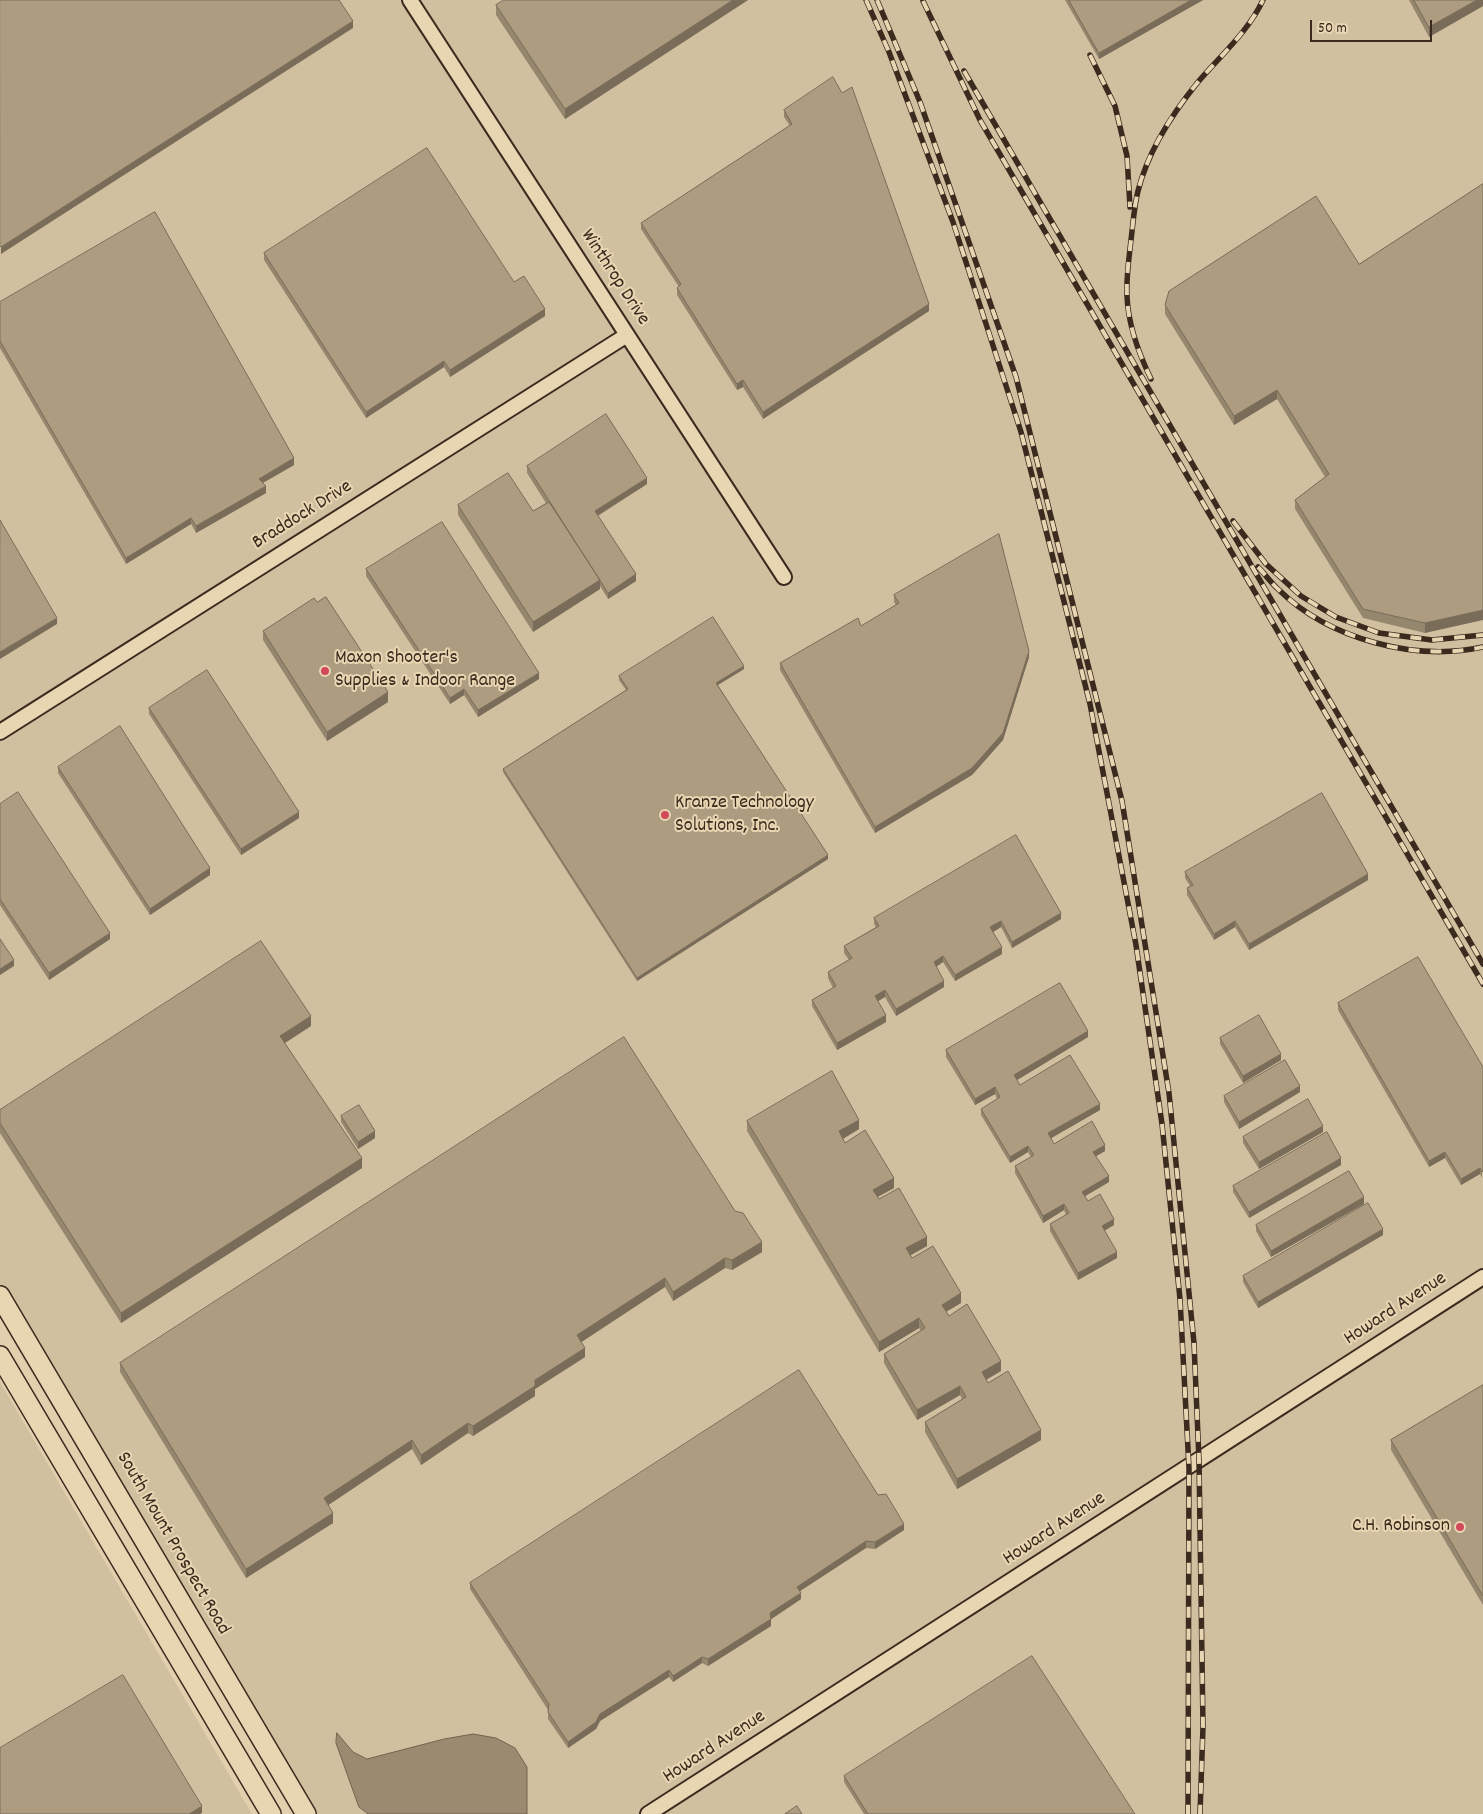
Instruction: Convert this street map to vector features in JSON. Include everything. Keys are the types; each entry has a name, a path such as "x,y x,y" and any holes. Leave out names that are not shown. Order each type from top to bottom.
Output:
{"main road":[{"name":"South Mount Prospect Road","path":"0,1296 306,1814"},
{"path":"0,1356 271,1814"}],"street":[{"name":"Winthrop Drive","path":"410,0 784,577"},
{"name":"Braddock Drive","path":"0,732 627,335"},
{"name":"Howard Avenue","path":"648,1814 1483,1278"}],"shaded area":[{"path":"0,0 1483,0 1483,1814 311,1814 0,1284"},
{"path":"0,1382 252,1814 0,1814"},
{"path":"337,1733 353,1752 367,1759 444,1739 473,1734 496,1738 515,1748 527,1767 527,1814 368,1814 359,1807 336,1743"}],"building":[{"path":"0,0 339,0 353,21 1,247"},
{"path":"504,0 733,0 565,109 496,5"},
{"path":"1069,0 1191,0 1099,53"},
{"path":"1414,0 1477,0 1429,27"},
{"path":"833,77 842,93 852,87 929,304 763,412 743,380 737,384 677,288 681,284 641,223 792,124 784,110"},
{"path":"427,148 514,282 524,276 545,309 450,370 444,361 366,412 264,253"},
{"path":"1483,184 1483,610 1425,623 1363,609 1295,500 1329,474 1277,390 1234,416 1165,305 1169,291 1316,196 1359,264"},
{"path":"155,212 294,458 259,479 266,486 196,526 191,518 126,558 0,341 0,302"},
{"path":"606,414 647,478 595,511 636,574 608,593 527,466"},
{"path":"508,473 533,511 549,502 600,580 533,622 458,505"},
{"path":"0,520 57,618 0,652"},
{"path":"442,522 539,673 478,710 464,689 450,698 366,569"},
{"path":"999,534 1029,651 1003,733 972,768 875,827 780,663 858,618 861,626 899,603 894,595"},
{"name":"Maxon Shooter's Supplies & Indoor Range","path":"326,597 388,692 327,732 263,631 314,598 317,602"},
{"name":"Kranze Technology Solutions, Inc.","path":"713,617 744,666 716,683 828,855 637,978 503,769 628,689 619,676"},
{"path":"207,670 299,812 241,849 149,708"},
{"path":"120,726 210,868 150,909 58,767"},
{"path":"18,792 110,933 49,973 0,899 0,804"},
{"path":"1322,793 1368,874 1249,944 1235,921 1214,934 1187,888 1193,885 1185,872"},
{"path":"1016,835 1061,913 1012,942 1001,921 990,927 1002,947 955,975 943,956 934,962 944,981 896,1009 885,990 875,996 886,1015 837,1043 812,1000 836,986 828,972 852,958 844,946 879,926 874,918"},
{"path":"0,939 14,960 0,969"},
{"path":"261,941 311,1016 280,1036 362,1158 121,1313 0,1123 0,1110"},
{"path":"1418,957 1483,1067 1483,1171 1480,1168 1461,1179 1445,1152 1429,1161 1338,1003"},
{"path":"1060,983 1088,1031 1014,1075 1020,1085 1070,1055 1100,1104 1048,1133 1054,1144 1092,1121 1105,1145 1093,1152 1109,1176 1082,1192 1088,1201 1100,1194 1114,1219 1102,1226 1117,1252 1078,1273 1050,1224 1069,1213 1064,1204 1043,1216 1015,1166 1034,1155 1028,1146 1010,1157 981,1109 1000,1097 995,1087 975,1099 946,1050"},
{"path":"1259,1015 1281,1054 1243,1076 1220,1038"},
{"path":"624,1037 735,1211 743,1213 762,1242 732,1260 725,1258 673,1292 665,1278 577,1335 585,1348 535,1380 535,1386 473,1426 468,1423 421,1455 412,1440 324,1498 333,1513 246,1569 120,1363"},
{"path":"1285,1060 1300,1086 1239,1122 1224,1096"},
{"path":"832,1071 859,1120 839,1131 845,1143 865,1130 894,1178 873,1190 879,1199 899,1188 927,1237 906,1248 912,1258 933,1246 961,1293 942,1305 949,1316 967,1304 1001,1361 982,1372 988,1383 1008,1371 1041,1430 957,1479 925,1422 966,1397 960,1386 917,1410 884,1354 925,1328 919,1318 879,1342 747,1121"},
{"path":"1308,1099 1323,1126 1259,1162 1243,1137"},
{"path":"359,1105 375,1131 358,1142 341,1116"},
{"path":"1327,1132 1341,1158 1249,1212 1233,1186"},
{"path":"1349,1171 1364,1197 1271,1251 1256,1225"},
{"path":"1368,1203 1383,1229 1258,1302 1243,1276"},
{"path":"799,1370 878,1495 886,1494 904,1524 875,1542 866,1541 797,1587 801,1593 770,1613 771,1619 708,1659 702,1657 673,1676 669,1670 600,1714 596,1722 568,1742 548,1712 549,1704 470,1583"},
{"name":"C.H. Robinson","path":"1483,1385 1483,1596 1391,1440"},
{"path":"1032,1656 1135,1814 868,1814 844,1776"},
{"path":"123,1675 202,1806 189,1814 0,1814 0,1748"},
{"path":"797,1806 802,1814 785,1814"}],"railway":[{"path":"866,0 889,52 953,222 1021,432 1090,704 1136,945 1162,1124 1180,1299 1189,1468 1188,1814"},
{"path":"877,0 920,102 1016,377 1122,801 1169,1093 1194,1343 1199,1460 1203,1726 1200,1814"},
{"path":"1151,379 1135,339 1129,318 1127,296 1134,215 1142,176 1155,147 1179,107 1198,82 1250,23 1263,0"},
{"path":"923,1 980,120 1483,984"},
{"path":"1090,55 1115,106 1127,156 1130,207"},
{"path":"964,71 1483,964"},
{"path":"1233,521 1266,564 1301,596 1336,617 1379,633 1432,640 1483,635"},
{"path":"1258,567 1276,587 1299,607 1322,622 1348,634 1402,648 1429,651 1457,651 1483,647"}],"place":[{"name":"Maxon Shooter's Supplies & Indoor Range","path":"325,671"},
{"name":"Kranze Technology Solutions, Inc.","path":"665,815"},
{"name":"C.H. Robinson","path":"1460,1527"}]}
